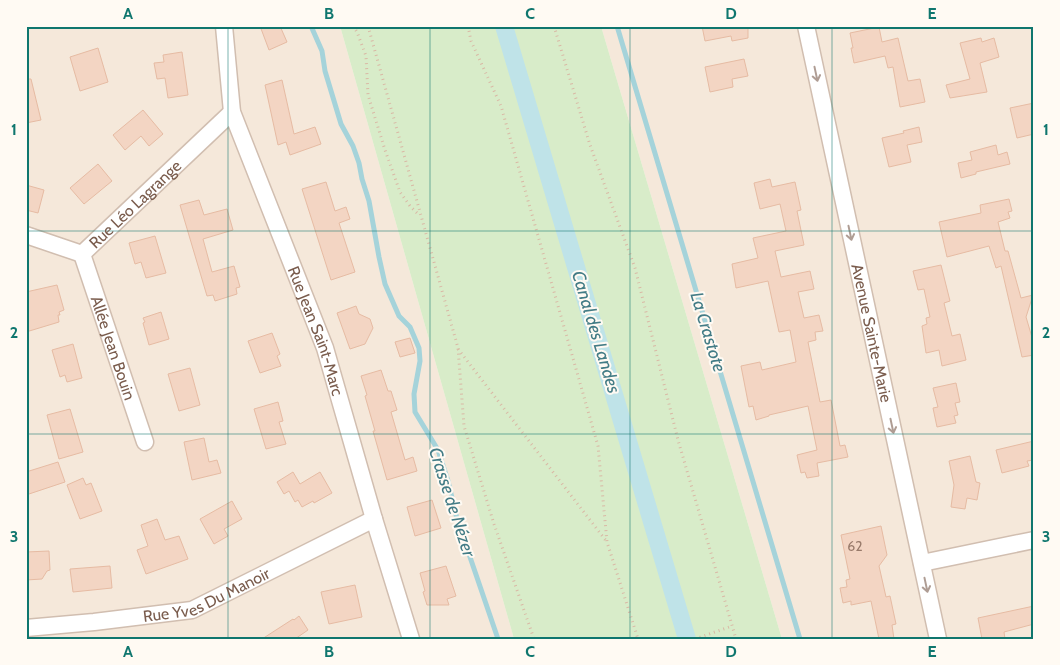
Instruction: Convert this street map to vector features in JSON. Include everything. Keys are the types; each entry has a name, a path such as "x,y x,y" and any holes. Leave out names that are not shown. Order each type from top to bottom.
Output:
{"street":[{"name":"Rue Jean Saint-Marc","path":"224,26 232,112 325,348 411,639"},
{"name":"Avenue Sainte-Marie","path":"806,26 938,639"},
{"name":"Rue Léo Lagrange","path":"26,235 82,254 232,112"},
{"name":"Allée Jean Bouin","path":"82,254 145,442"},
{"name":"Rue Yves Du Manoir","path":"26,628 192,610 374,519"},
{"path":"922,564 1034,540"}],"path":[{"path":"353,26 366,56 368,95 385,150 400,192 421,217"},
{"path":"368,26 458,348 464,426 494,524 534,639"},
{"path":"468,26 470,40 501,106 598,446 607,542 638,639"},
{"path":"554,26 590,145 635,268 678,440 736,639"},
{"path":"458,348 607,542"},
{"path":"695,639 732,626"}],"shaded area":[{"path":"26,26 340,26 514,639 26,639"},
{"path":"601,26 1034,26 1034,639 782,639"}],"green space":[{"path":"340,26 601,26 782,639 514,639"}],"building":[{"path":"260,26 280,26 287,42 269,50"},
{"path":"702,26 748,26 748,38 732,41 731,36 705,41"},
{"path":"879,27 882,42 898,38 908,81 920,79 925,102 900,107 893,67 888,68 885,56 854,63 850,33"},
{"path":"981,38 982,42 994,38 999,57 980,63 987,92 950,98 946,85 970,79 960,43"},
{"path":"98,48 108,82 80,91 70,57"},
{"path":"182,52 188,95 168,98 165,78 157,79 154,63 164,62 163,55"},
{"path":"744,59 748,76 732,79 733,87 710,92 705,67"},
{"path":"26,79 31,79 41,120 26,123"},
{"path":"282,80 294,134 315,127 321,144 290,155 286,142 278,145 265,85"},
{"path":"1034,103 1034,134 1017,138 1010,108"},
{"path":"143,110 163,134 149,146 141,136 125,150 113,135"},
{"path":"919,127 922,142 907,145 911,162 889,167 882,138"},
{"path":"996,145 998,155 1007,152 1010,164 976,172 976,174 961,178 958,163 972,160 970,152"},
{"path":"98,164 112,181 84,204 70,188"},
{"path":"770,179 772,187 795,182 801,210 797,211 804,245 775,251 781,277 810,271 814,289 798,292 804,318 819,315 823,331 815,332 816,340 808,342 820,402 831,400 840,446 845,445 848,457 817,463 819,476 807,478 805,472 801,473 797,455 817,450 808,406 756,420 753,406 749,407 741,366 760,362 762,370 796,362 790,330 779,332 768,281 736,288 732,264 758,258 753,238 786,231 780,204 760,209 754,183"},
{"path":"326,182 335,211 346,207 350,219 339,223 355,272 331,280 302,189"},
{"path":"26,185 44,190 38,213 26,210"},
{"path":"1009,199 1012,211 1008,212 1010,218 998,222 1005,251 1008,251 1021,298 1033,295 1026,317 1034,344 1034,355 1022,357 1001,266 996,268 989,246 947,257 939,222 981,213 980,205"},
{"path":"199,200 204,215 227,209 233,230 203,239 212,272 234,266 240,287 236,288 237,294 215,301 213,295 207,296 180,205"},
{"path":"155,236 166,273 146,278 141,262 135,264 129,243"},
{"path":"941,265 950,301 944,303 952,336 960,334 966,360 942,366 939,350 926,353 922,326 927,324 926,318 930,317 924,289 918,290 913,271"},
{"path":"57,285 64,310 59,312 59,322 26,332 26,292"},
{"path":"356,306 359,314 370,319 373,328 365,344 350,349 337,313"},
{"path":"161,312 169,339 149,345 143,318"},
{"path":"272,333 280,354 277,356 281,366 260,373 248,341"},
{"path":"410,338 415,353 400,357 395,342"},
{"path":"73,344 82,378 67,382 65,375 60,377 52,350"},
{"path":"190,368 200,405 179,411 168,374"},
{"path":"381,370 397,410 391,412 405,460 413,457 417,471 387,480 373,431 375,431 361,376"},
{"path":"956,383 960,402 955,403 958,415 954,416 956,423 937,427 933,408 938,407 933,388"},
{"path":"278,402 283,421 279,422 286,444 266,449 254,409"},
{"path":"70,409 83,452 59,459 47,415"},
{"path":"204,438 209,462 217,460 221,473 192,480 184,442"},
{"path":"1034,441 1034,460 1027,461 1029,466 1002,473 996,450"},
{"path":"970,456 976,482 980,483 977,500 967,498 965,509 951,507 954,485 949,461"},
{"path":"58,462 65,482 26,495 26,472"},
{"path":"293,472 300,484 320,472 332,493 302,507 298,500 295,502 289,491 284,494 277,482"},
{"path":"83,478 86,485 91,483 102,511 80,519 67,485"},
{"path":"432,500 441,528 415,536 407,507"},
{"path":"232,501 242,519 224,529 228,536 214,544 200,519"},
{"path":"157,519 165,540 179,536 188,559 146,574 137,550 148,546 141,525"},
{"path":"881,526 887,555 879,566 886,597 890,596 896,624 892,625 894,639 879,639 871,601 851,605 851,601 843,603 840,588 847,587 846,580 850,579 841,535"},
{"path":"49,551 50,570 47,571 42,579 26,580 26,552"},
{"path":"110,566 112,588 73,592 70,569"},
{"path":"446,566 456,596 447,599 449,605 427,605 420,573"},
{"path":"355,585 362,617 329,624 321,592"},
{"path":"1034,606 1034,624 1004,632 1005,639 982,639 978,618"},
{"path":"299,616 308,630 295,639 262,639 294,620"}],"waterway":[{"name":"Crasse de Nézer","path":"311,26 322,51 325,71 341,124 353,146 359,163 369,201 385,284 399,316 410,327 419,348 420,361 414,394 415,412 438,450 457,519 498,639"},
{"name":"Canal des Landes","path":"504,26 687,639"},
{"name":"La Crastote","path":"617,26 800,639"}]}
